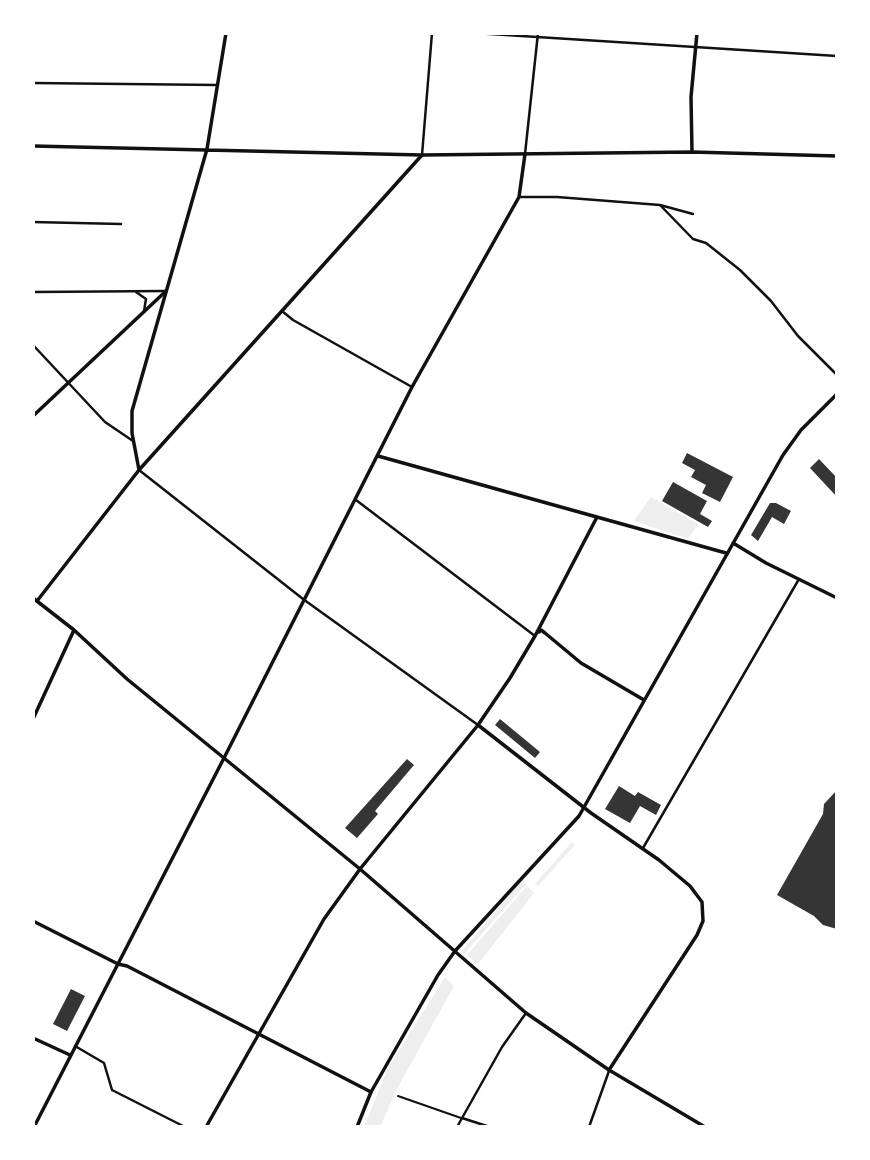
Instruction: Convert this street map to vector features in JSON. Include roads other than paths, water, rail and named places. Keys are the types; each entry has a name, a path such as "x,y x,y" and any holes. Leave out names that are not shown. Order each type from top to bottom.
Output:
{"main road":[{"path":"139,470 133,441 132,411 207,149 226,33"},
{"path":"692,152 691,97 697,33"},
{"path":"33,146 422,155 692,152 837,156"},
{"path":"34,1127 225,758 412,387 519,197 525,154"},
{"path":"33,606 35,600 139,470 422,155"},
{"path":"33,416 166,291"},
{"path":"357,1127 371,1091 438,975 455,951 584,808 726,553 796,436 837,394"},
{"path":"377,456 726,553"},
{"path":"206,1127 324,919 360,869 478,725 535,636 597,517"},
{"path":"733,543 766,563 837,598"},
{"path":"35,600 74,630 127,679 360,869 526,1013 609,1070 705,1127"},
{"path":"33,719 74,630"},
{"path":"535,636 541,630 581,663 644,699"},
{"path":"478,725 584,808 643,848 690,886 700,898 703,921 697,935 609,1070"},
{"path":"33,921 118,964 127,965 371,1091"},
{"path":"33,1038 70,1055"}],"street":[{"path":"422,155 432,33"},
{"path":"474,33 837,56"},
{"path":"525,154 538,33"},
{"path":"33,83 217,85"},
{"path":"519,197 557,197 660,205 693,214"},
{"path":"660,205 693,239 706,243 740,270 771,302 798,336 837,375"},
{"path":"33,222 121,224"},
{"path":"33,292 166,291"},
{"path":"135,292 146,299 144,311"},
{"path":"282,311 293,320 412,387"},
{"path":"33,345 105,422 133,441"},
{"path":"139,470 303,599 478,725"},
{"path":"355,500 535,636"},
{"path":"643,848 653,835 689,766 799,579"},
{"path":"457,1127 502,1047 526,1013"},
{"path":"75,1045 104,1063 112,1090 185,1127"},
{"path":"589,1127 609,1070"},
{"path":"461,1118 490,1127"}],"lane":[{"path":"398,1097 461,1118"}]}
